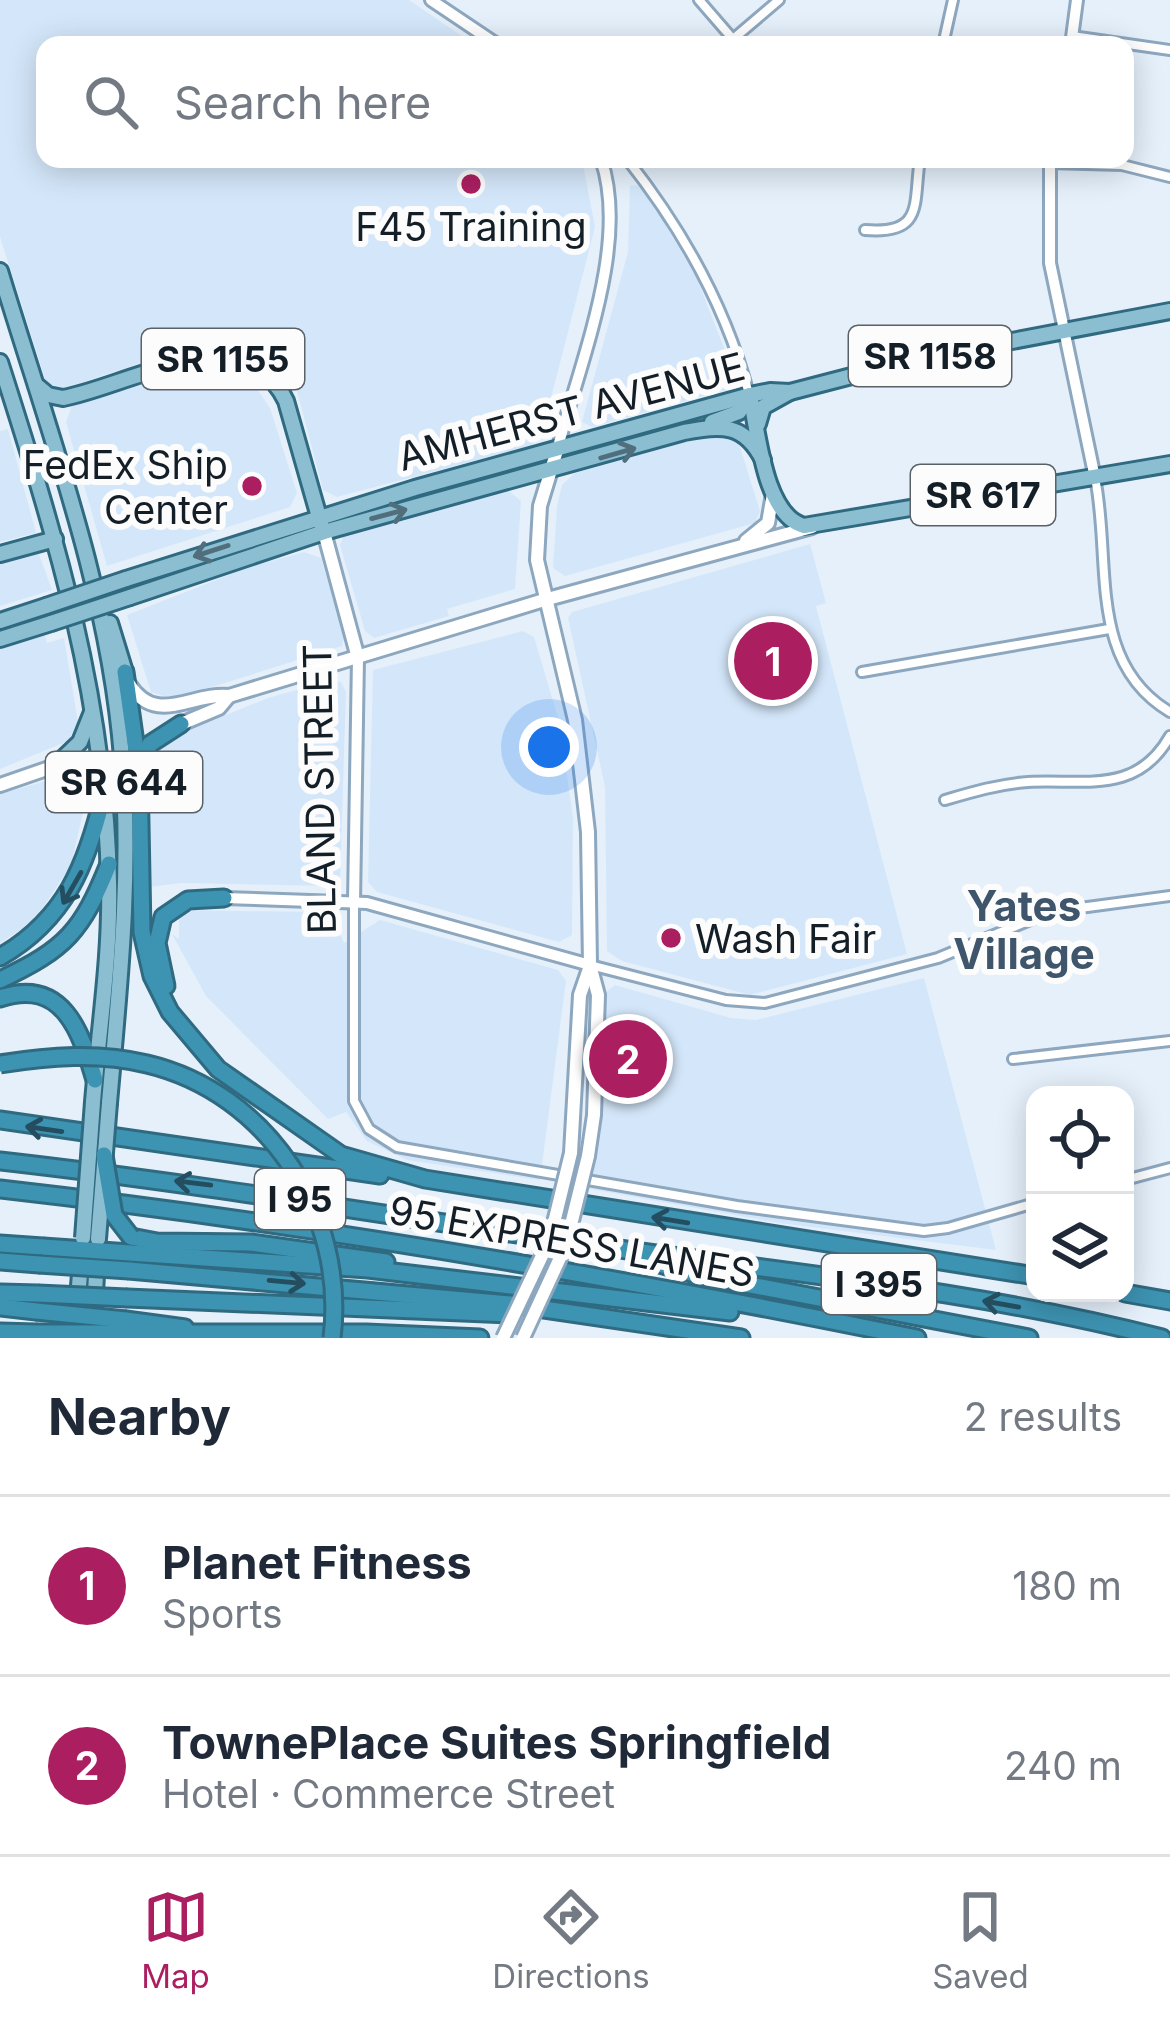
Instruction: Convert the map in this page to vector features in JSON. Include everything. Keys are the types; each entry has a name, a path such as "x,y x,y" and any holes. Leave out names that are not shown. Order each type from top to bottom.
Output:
{"highway":[{"path":"125,672 139,771 142,932 152,976 170,1012 218,1070 341,1155 425,1179"},
{"path":"139,771 150,744 181,724"},
{"path":"0,957 31,938 65,902 87,858 104,793"},
{"path":"2,978 47,956 76,931 109,864"},
{"path":"170,1012 158,957 163,917 188,900 224,898"},
{"path":"0,998 32,993 65,1012 82,1035 95,1080"},
{"path":"0,1064 90,1056 153,1065 196,1082 251,1118 288,1161 320,1221 333,1278 332,1338"},
{"path":"0,1120 425,1179 1026,1275"},
{"path":"104,1155 114,1215 130,1253 147,1242 251,1243 484,1282 869,1328"},
{"name":"I 95","path":"0,1161 241,1190 599,1246 698,1275 1029,1338"},
{"name":"95 EXPRESS LANES","path":"0,1189 208,1213 376,1239 917,1338"},
{"path":"0,1244 41,1256"},
{"name":"I 395","path":"599,1246 946,1294 1161,1338"},
{"name":"I 95","path":"0,1261 130,1253 741,1338"},
{"path":"0,1293 125,1326 210,1336 480,1338"},
{"path":"1134,1295 1164,1301"},
{"path":"0,1307 127,1298 627,1321"},
{"path":"0,1331 125,1326"}],"main road":[{"name":"SR 644","path":"0,271 88,562 111,670 125,795 124,903 90,1239 92,1338"},
{"name":"AMHERST AVENUE","path":"0,639 558,447 750,395 790,392 916,359 1170,311"},
{"name":"BLAND STREET","path":"72,396 195,359 227,360 264,374 281,391 290,410 358,658"},
{"name":"SR 644","path":"0,362 83,644 104,793 109,864 95,1080 104,1155 75,1338"},
{"path":"33,381 48,395 72,396"},
{"path":"758,432 764,407 790,392"},
{"path":"750,395 772,493 788,519 812,526"},
{"path":"684,432 739,412 750,395"},
{"path":"51,440 54,411 72,396"},
{"name":"AMHERST AVENUE","path":"0,621 126,579 321,525 550,471 684,432 736,428 764,460"},
{"path":"523,1338 566,1245 588,1156 595,1098 598,995 590,964 591,891 580,748 544,600 537,538 540,506 558,447"},
{"name":"SR 617","path":"181,724 219,708 229,696 544,600 812,526 1170,464"},
{"path":"732,548 768,524 772,493"},
{"path":"0,554 55,539"},
{"path":"88,562 133,691 156,706 229,696"},
{"path":"0,785 56,766 80,742 94,704"},
{"path":"56,766 83,771 104,793"},
{"path":"503,1338 550,1239 571,1153 580,995 590,964"}],"street":[{"path":"431,0 485,36"},
{"path":"699,0 727,36"},
{"path":"740,36 779,0"},
{"path":"945,36 953,0"},
{"path":"1072,36 1077,0"},
{"path":"1134,46 1170,50"},
{"path":"558,447 611,242 610,194 603,168"},
{"path":"633,168 704,274 750,395"},
{"path":"865,230 892,229 910,221 919,168"},
{"path":"1049,168 1050,263 1095,478 1109,629 1126,669 1145,693 1170,712"},
{"path":"1134,168 1170,177"},
{"path":"862,672 1109,629"},
{"name":"BLAND STREET","path":"358,658 352,1091 359,1116 369,1129 397,1147 419,1153 737,1206 890,1226 937,1230 1026,1205"},
{"path":"945,800 1007,784 1126,777 1150,764 1170,736"},
{"path":"224,898 354,902 467,928 726,1000 766,1003 938,958 1050,912 1170,899"},
{"path":"1013,1059 1170,1041"},
{"path":"1134,1178 1170,1168"}],"shaded area":[{"path":"0,0 409,0 462,36 36,36 36,168 584,168 595,227 542,433 531,446 337,497 323,490 297,391 265,357 195,345 59,390 48,388 0,237"},
{"path":"630,185 640,186 651,200 697,279 737,381 732,388 592,427 582,422 628,252"},
{"path":"195,368 226,369 250,379 270,408 297,493 290,507 107,566 66,422 72,405"},
{"path":"8,429 36,533 0,542 0,431"},
{"path":"715,433 739,444 760,511 755,523 565,576 553,568 557,506 562,485 575,473"},
{"path":"509,491 521,501 515,589 447,609 449,616 374,638 365,631 340,545 344,535"},
{"path":"810,544 826,603 816,606 907,954 750,995 622,961 607,951 605,787 568,618 572,612"},
{"path":"304,552 321,558 344,637 342,646 174,699 151,692 127,615 249,567"},
{"path":"39,554 52,590 0,606 0,563"},
{"path":"523,631 534,637 559,721 573,817 572,935 559,942 377,892 368,882 373,670"},
{"path":"44,633 47,643 64,638 78,722 68,741 0,769 0,648"},
{"path":"332,680 341,682 346,692 340,881 330,886 181,883 150,887 145,771 153,751 179,734 268,698"},
{"path":"63,776 76,782 85,804 71,865 34,921 0,943 0,794"},
{"path":"179,910 314,912 335,922 344,943 380,920 558,970 566,981 540,1180 407,1160 367,1141 346,1112 328,1119 206,996 172,934 179,939"},
{"path":"924,978 996,1250 779,1223 585,1188 598,1115 605,993 615,985 731,1018 756,1020"}],"place":[{"name":"F45 Training","path":"471,184"},
{"name":"FedEx Ship Center","path":"252,486"},
{"name":"Planet Fitness","path":"773,661"},
{"name":"Wash Fair","path":"671,938"},
{"name":"TownePlace Suites Springfield","path":"628,1059"}],"district":[{"name":"Yates Village","path":"1024,929"}]}
